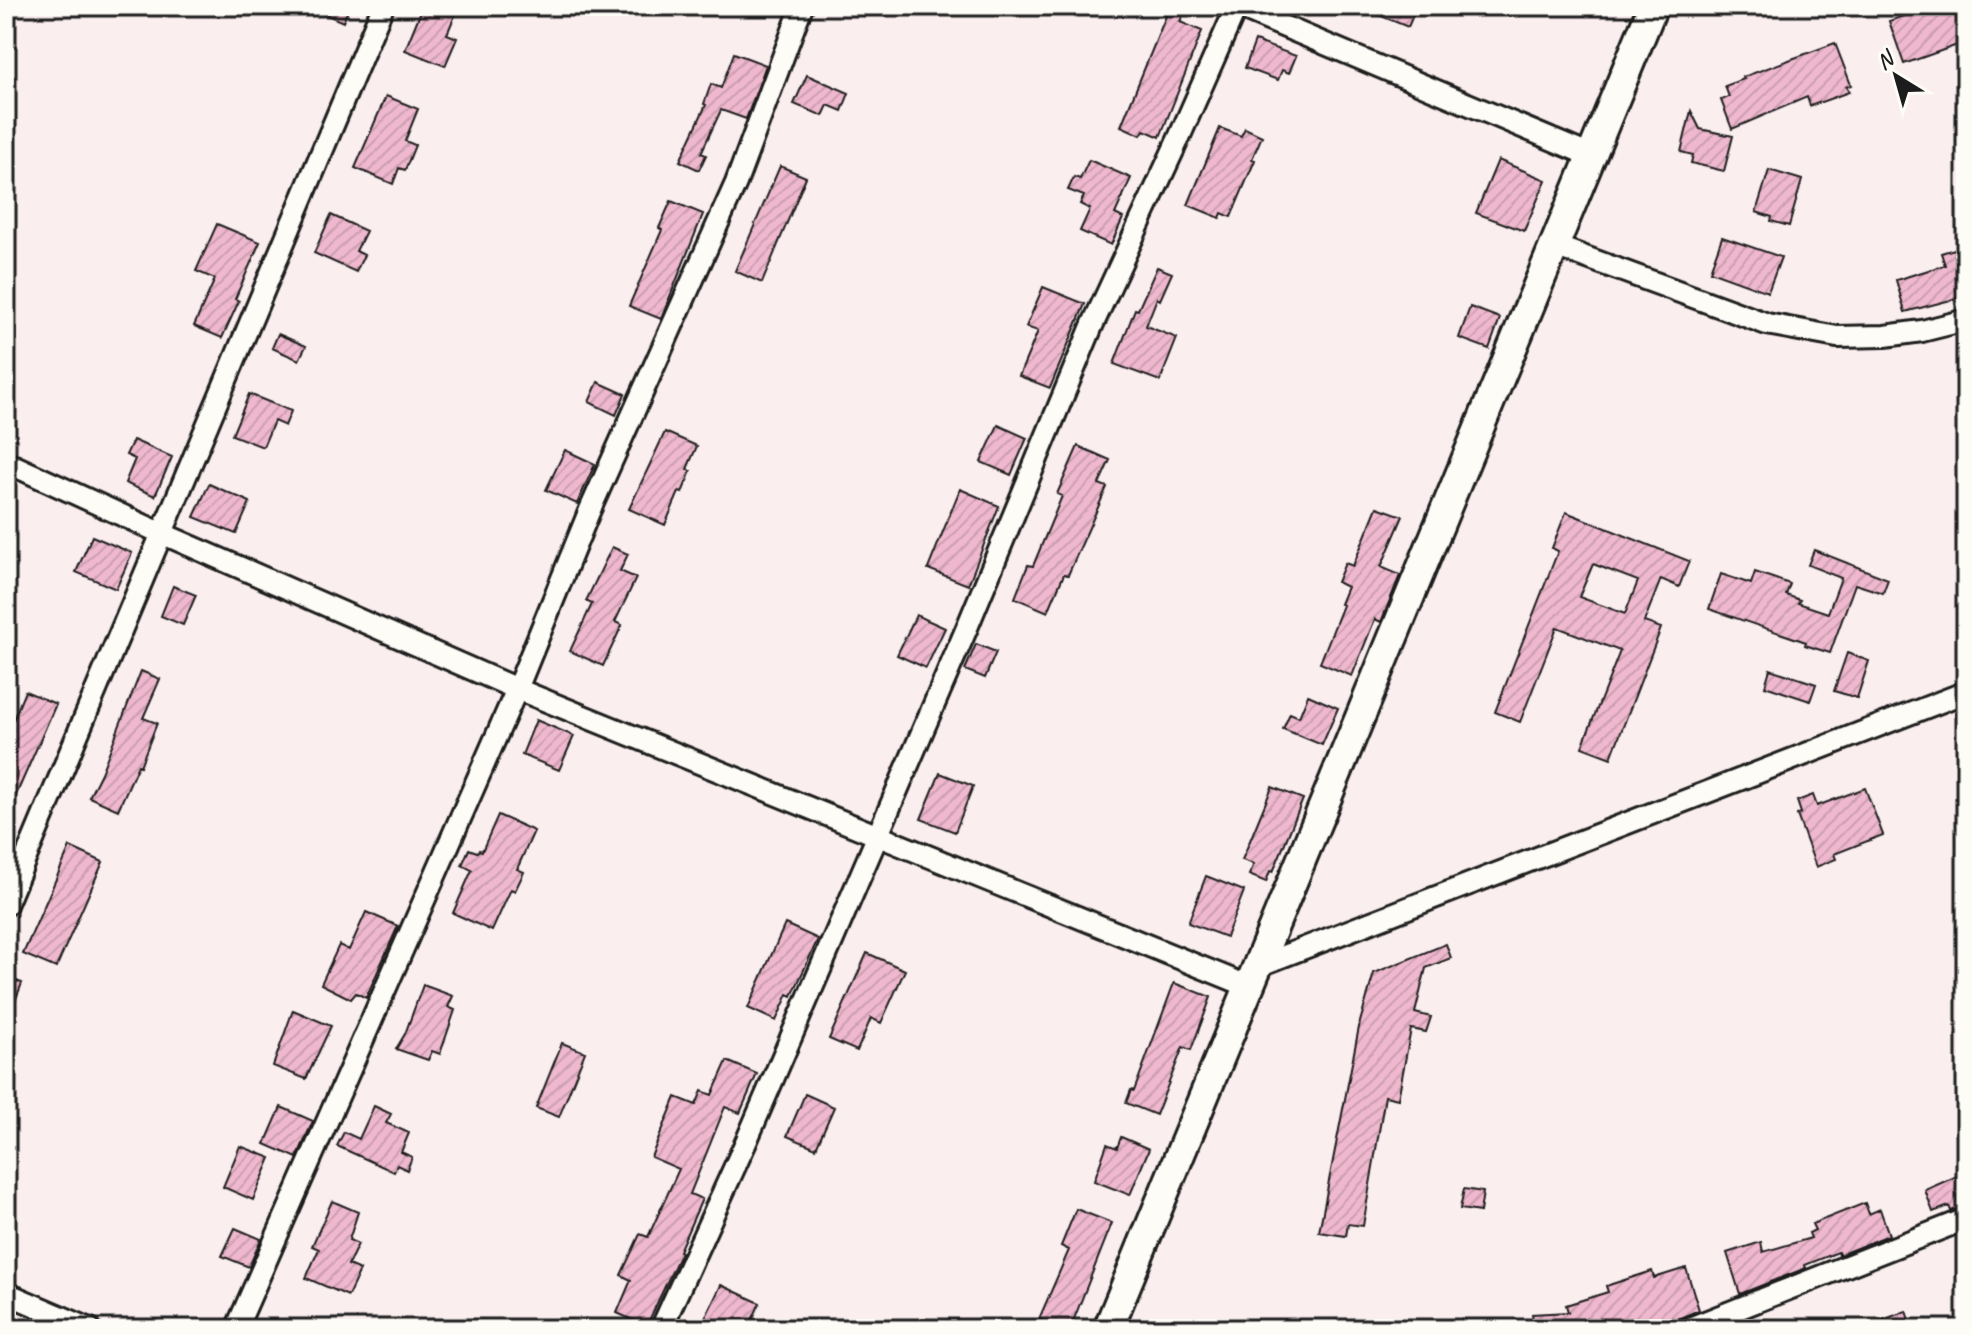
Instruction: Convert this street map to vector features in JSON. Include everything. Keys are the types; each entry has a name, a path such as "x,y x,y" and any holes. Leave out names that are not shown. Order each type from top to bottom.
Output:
{"street":[{"path":"6,905 383,6"},
{"path":"236,1329 517,689 589,512 736,183 802,6"},
{"path":"661,1329 752,1127 966,630 1092,326 1236,6 1591,156"},
{"path":"1108,1329 1653,6"},
{"path":"1555,246 1767,324 1837,337 1897,335 1966,320"},
{"path":"6,462 517,689 877,833 1254,976 1966,692"},
{"path":"1687,1329 1966,1219"},
{"path":"6,1293 90,1329"}],"building":[{"path":"307,6 350,6 343,22"},
{"path":"423,6 459,6 447,34 457,38 445,66 405,50"},
{"path":"1170,6 1187,6 1180,22 1202,31 1160,137 1144,130 1141,135 1121,126"},
{"path":"1357,6 1417,6 1408,27"},
{"path":"1933,6 1966,6 1966,42 1904,64 1889,21"},
{"path":"1255,41 1296,56 1289,73 1282,70 1278,80 1245,68"},
{"path":"1835,43 1851,85 1846,87 1849,92 1810,106 1807,97 1732,129 1721,100 1729,97 1725,86"},
{"path":"734,53 766,65 746,119 721,110 701,153 706,155 699,170 680,161 706,105 711,84 721,88"},
{"path":"807,75 849,93 842,111 828,105 823,116 794,104"},
{"path":"386,96 418,109 405,141 415,145 405,170 399,168 393,184 355,168"},
{"path":"1691,111 1700,129 1733,136 1724,171 1691,163 1693,155 1681,152"},
{"path":"1220,128 1241,136 1245,128 1262,136 1231,217 1222,213 1220,218 1188,205"},
{"path":"1089,160 1131,178 1115,214 1123,218 1111,245 1080,231 1090,209 1080,204 1084,196 1068,190 1074,177 1080,179"},
{"path":"1498,160 1546,180 1524,231 1476,213"},
{"path":"780,166 806,177 762,283 735,271"},
{"path":"1769,170 1802,180 1789,226 1771,221 1772,217 1756,212"},
{"path":"671,201 703,214 661,319 629,306 662,230 659,228"},
{"path":"331,215 366,231 356,251 364,255 356,272 314,253"},
{"path":"217,224 260,242 222,338 194,326 215,279 196,271"},
{"path":"1722,237 1781,257 1768,292 1710,271"},
{"path":"1958,248 1961,260 1966,258 1966,296 1905,312 1896,280 1945,265 1941,253"},
{"path":"1157,267 1172,273 1160,300 1157,298 1146,326 1177,338 1160,381 1114,364 1135,309 1138,310"},
{"path":"1043,287 1085,304 1050,388 1019,376 1038,331 1026,327"},
{"path":"1470,307 1500,318 1489,349 1459,338"},
{"path":"278,334 306,346 299,360 272,348"},
{"path":"598,382 625,394 616,415 589,402"},
{"path":"249,394 291,411 285,426 274,421 263,447 232,435"},
{"path":"998,425 1027,438 1011,475 981,462"},
{"path":"665,432 697,446 687,469 691,471 665,525 629,509"},
{"path":"133,440 172,457 155,496 125,483 135,459 126,455"},
{"path":"1078,446 1110,460 1099,484 1107,487 1048,612 1015,598 1028,565 1033,566 1062,496 1057,494"},
{"path":"565,450 595,464 577,504 546,490"},
{"path":"209,484 250,502 236,534 194,517"},
{"path":"960,489 999,506 968,585 928,569"},
{"path":"1377,507 1403,516 1381,567 1400,575 1381,622 1375,619 1352,676 1320,663 1347,587 1337,582 1345,563 1353,566"},
{"path":"1566,512 1689,561 1679,587 1661,579 1644,622 1661,628 1611,758 1582,747 1620,651 1557,627 1520,722 1495,712 1558,551 1552,548","holes":["1593,564 1638,581 1625,614 1579,597"]},
{"path":"92,536 132,553 116,589 76,572"},
{"path":"612,547 628,554 620,571 636,578 615,622 622,625 603,666 570,651 592,604 586,601"},
{"path":"1814,550 1888,579 1883,593 1855,584 1830,653 1709,609 1721,574 1751,584 1755,572 1790,584 1786,595 1800,600 1798,603 1828,613 1841,578 1808,565"},
{"path":"173,586 196,595 183,625 161,616"},
{"path":"916,615 945,628 926,668 897,655"},
{"path":"976,644 996,652 985,678 965,670"},
{"path":"1847,653 1869,661 1857,698 1834,691"},
{"path":"1770,669 1816,684 1810,701 1765,686"},
{"path":"141,671 160,679 143,718 157,723 118,810 89,797"},
{"path":"25,691 56,704 6,818 6,737"},
{"path":"1308,695 1338,708 1322,745 1283,729 1290,713 1299,717"},
{"path":"536,720 574,736 559,770 522,755"},
{"path":"940,773 973,786 955,832 921,819"},
{"path":"1272,787 1303,799 1266,882 1249,875 1254,864 1242,860"},
{"path":"1865,788 1883,835 1834,854 1836,859 1816,867 1797,815 1801,813 1797,801 1813,795 1817,806"},
{"path":"498,815 534,831 517,869 524,872 515,891 511,889 492,931 453,913 472,870 462,865 469,849 482,851"},
{"path":"70,847 103,862 56,968 23,954"},
{"path":"1206,876 1244,891 1226,937 1188,923"},
{"path":"366,912 398,926 366,998 356,993 351,999 321,984 339,945 349,950"},
{"path":"785,924 818,939 792,996 788,994 776,1021 748,1008"},
{"path":"1446,944 1451,958 1426,968 1415,1013 1431,1017 1426,1032 1411,1029 1398,1099 1385,1096 1363,1226 1348,1224 1346,1236 1319,1232 1360,1022 1374,973"},
{"path":"867,953 905,970 881,1023 871,1018 857,1051 829,1039"},
{"path":"6,977 22,983 7,1022 6,1022"},
{"path":"1174,983 1211,997 1191,1050 1183,1047 1156,1115 1126,1103 1131,1090 1134,1091"},
{"path":"423,985 453,996 448,1007 455,1010 440,1054 432,1051 428,1060 396,1049 405,1034"},
{"path":"293,1010 331,1026 306,1079 273,1066"},
{"path":"562,1043 585,1052 559,1117 536,1108"},
{"path":"727,1061 757,1074 740,1113 725,1107 690,1194 702,1199 681,1252 647,1325 637,1322 617,1313 631,1280 621,1275 640,1234 648,1237 679,1169 651,1157 676,1097 696,1105 702,1091 712,1095"},
{"path":"805,1094 834,1107 816,1148 787,1136"},
{"path":"374,1106 391,1114 386,1123 409,1133 401,1152 412,1157 407,1170 397,1165 394,1172 337,1146 344,1132 359,1139"},
{"path":"281,1107 313,1121 297,1158 265,1144"},
{"path":"1121,1137 1149,1149 1130,1195 1094,1181 1107,1144 1117,1148"},
{"path":"240,1146 271,1158 253,1200 223,1187"},
{"path":"1966,1172 1966,1206 1951,1211 1949,1206 1933,1212 1925,1190"},
{"path":"1464,1189 1483,1192 1480,1212 1460,1209"},
{"path":"332,1201 358,1212 349,1240 358,1244 348,1265 360,1270 348,1296 306,1278 319,1249 312,1246"},
{"path":"1865,1203 1869,1214 1880,1209 1889,1235 1805,1265 1806,1268 1740,1294 1727,1253 1761,1242 1763,1252 1811,1238 1809,1233 1815,1230 1812,1224"},
{"path":"1076,1209 1112,1223 1070,1329 1064,1329 1039,1319 1069,1250 1061,1246"},
{"path":"235,1228 261,1239 249,1267 222,1256"},
{"path":"1686,1268 1699,1310 1680,1318 1646,1329 1534,1329 1532,1314 1568,1312 1566,1305 1608,1292 1606,1286 1652,1271 1654,1278"},
{"path":"721,1285 760,1303 748,1329 700,1329"},
{"path":"1906,1311 1912,1329 1862,1328"}]}
